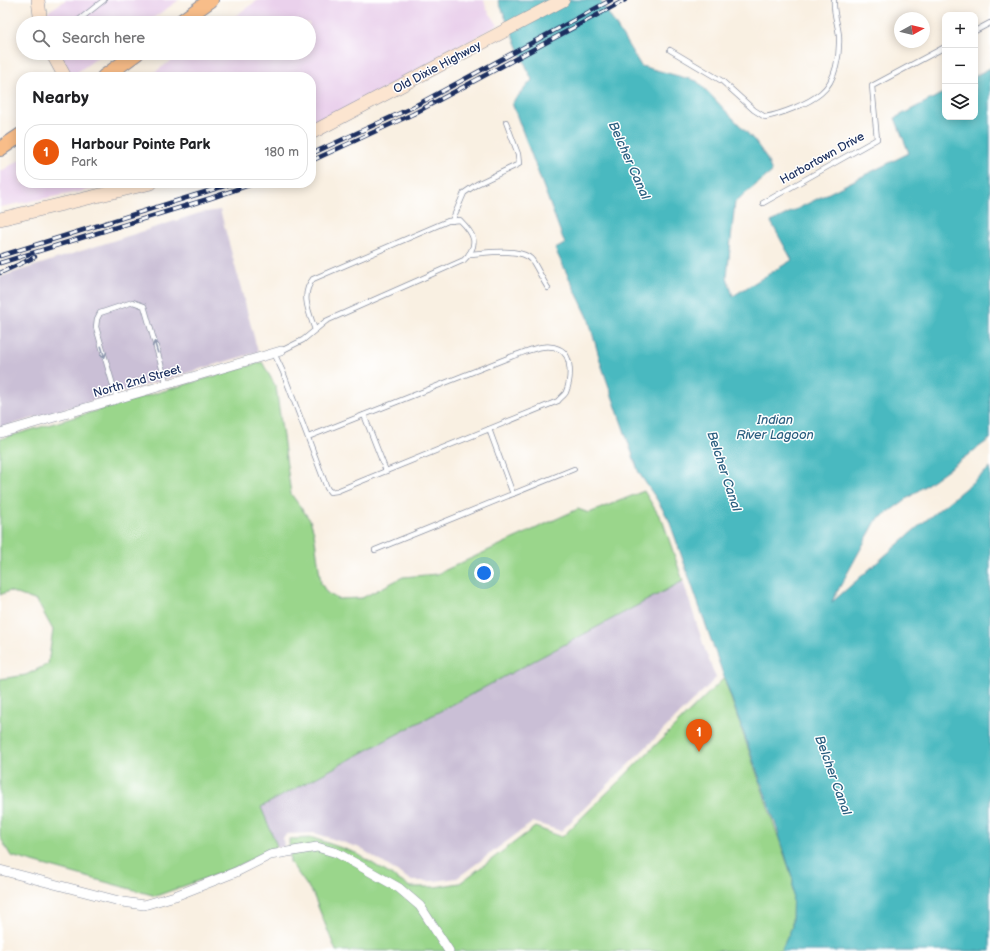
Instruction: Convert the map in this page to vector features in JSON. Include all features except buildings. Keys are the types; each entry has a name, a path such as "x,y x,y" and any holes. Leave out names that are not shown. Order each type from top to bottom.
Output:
{"main road":[{"path":"189,16 211,0"},
{"path":"111,72 127,60"},
{"path":"0,149 16,138"}],"street":[{"path":"38,0 40,16"},
{"name":"Old Dixie Highway","path":"316,129 563,0"},
{"path":"56,60 62,72"},
{"path":"0,219 130,188"},
{"name":"North 2nd Street","path":"0,434 277,352"},
{"path":"0,870 123,902 144,905 175,896 236,872 270,855 317,847 337,853 399,888 420,906 449,951"}],"lane":[{"path":"84,16 104,0"},
{"path":"670,50 722,81 754,110 765,117 783,114 822,93 832,77 839,60 838,36 833,12 834,0"},
{"path":"978,29 990,23"},
{"name":"Harbortown Drive","path":"763,203 877,139 872,86 943,48"},
{"path":"452,221 464,193 477,184 519,164 518,154 506,122"},
{"path":"308,437 513,356 537,348 559,349 566,354 570,375 566,393 558,401 337,491 330,492 308,437 277,352 304,340 326,321 464,260 470,254 474,245 471,231 460,220 452,221 312,279 307,286 305,299 315,330"},
{"path":"470,254 513,252 526,256 531,259 548,288"},
{"path":"117,399 96,327 96,319 100,313 133,302 144,306 167,385"},
{"path":"364,415 386,471"},
{"path":"489,429 513,494"},
{"path":"375,550 574,469"}],"shaded area":[{"path":"66,0 179,0 156,16 44,16 44,14"},
{"path":"258,0 484,0 486,8 498,25 333,117 316,125 316,72 155,72 172,60 316,60 316,16 235,16"},
{"path":"63,60 94,60 78,72 70,72"},
{"path":"16,162 16,188 99,188 0,207 0,172"},
{"path":"220,210 258,352 0,428 0,277 200,213"},
{"path":"683,581 705,650 716,678 561,831 533,822 457,878 434,881 412,881 360,848 315,833 287,834 283,838 284,847 278,848 260,807"}],"green space":[{"path":"262,362 276,387 291,494 310,520 314,532 321,583 327,593 338,599 362,598 403,577 437,574 578,509 589,513 644,491 663,522 683,581 261,807 277,846 234,868 156,896 11,856 0,837 0,679 26,675 48,664 53,630 37,601 9,591 0,595 0,439"},
{"path":"724,678 793,880 792,927 781,951 336,951 313,894 290,862 289,839 313,838 356,853 410,887 435,887 460,883 535,827 562,837"}],"water":[{"name":"Indian River Lagoon","path":"498,0 600,0 641,66 697,81 754,140 766,157 772,172 735,202 727,277 733,296 792,260 771,222 909,153 895,118 942,94 942,120 978,120 978,74 990,68 990,439 876,521 831,603 914,530 990,468 990,951 781,951 792,927 793,880 776,825 669,520 639,473 601,364 588,317 555,249 565,244 512,103 532,80"}],"railway":[{"path":"316,152 411,108 611,0"},
{"path":"316,159 413,114 625,0"},
{"path":"0,256 218,188"},
{"path":"0,263 240,188"},
{"path":"0,273 35,257"}],"place":[{"name":"Harbour Pointe Park","path":"699,752"}],"water label":[{"name":"Belcher Canal","path":"630,160"},
{"name":"Belcher Canal","path":"725,471"},
{"name":"Belcher Canal","path":"834,775"}]}
